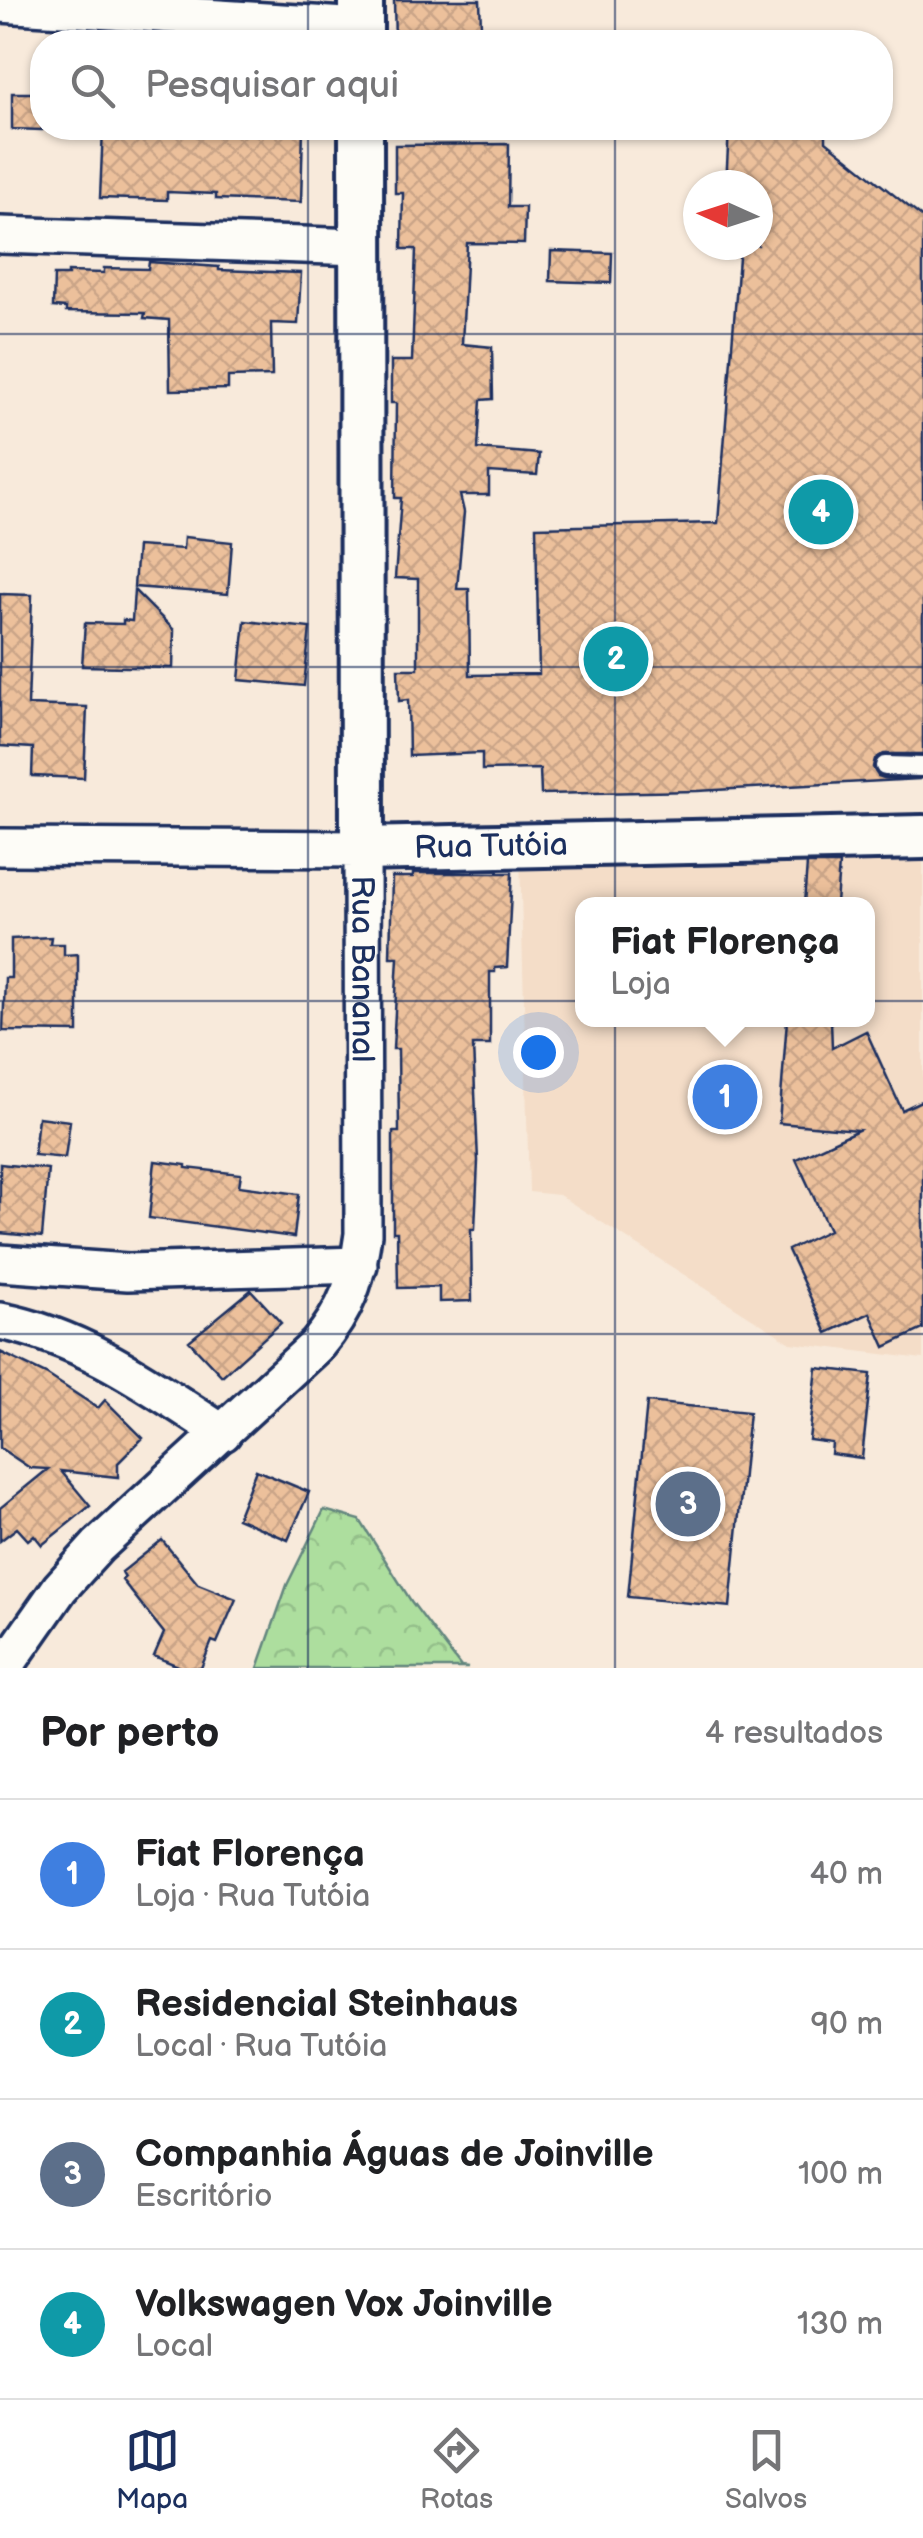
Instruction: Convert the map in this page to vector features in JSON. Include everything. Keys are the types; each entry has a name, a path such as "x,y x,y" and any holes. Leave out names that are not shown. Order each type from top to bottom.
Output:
{"street":[{"path":"0,4 361,23"},
{"name":"Rua Bananal","path":"4,1668 60,1588 98,1546 335,1323 351,1296 359,1265 363,1234 361,140"},
{"path":"0,236 362,246"},
{"name":"Rua Tutóia","path":"0,847 362,849 923,838"},
{"path":"0,1263 128,1272 359,1265"},
{"path":"0,1321 24,1326 102,1356 223,1432"}],"lane":[{"path":"885,766 923,768"}],"shaded area":[{"path":"923,846 923,1359 791,1343 559,1195 529,1192 520,855"}],"green space":[{"path":"324,1510 360,1520 411,1601 461,1667 468,1668 258,1668 287,1585"}],"building":[{"path":"394,0 480,0 481,27 395,30"},
{"path":"12,93 30,93 30,130 12,129"},
{"path":"102,140 303,140 301,202 216,199 216,194 167,192 167,200 100,198"},
{"path":"728,140 826,140 923,218 923,754 884,754 875,759 873,767 884,778 920,779 697,791 541,794 540,769 482,770 482,753 409,756 408,700 399,701 398,669 418,669 418,579 395,578 401,498 395,498 396,403 391,403 391,361 412,361 416,249 402,249 403,193 395,193 395,145 509,144 508,207 525,207 524,244 467,243 462,344 492,347 493,399 481,400 478,449 539,454 537,475 489,472 489,495 460,495 464,512 457,589 469,589 470,675 539,674 536,527 718,523 739,260 773,260 773,170 727,170"},
{"path":"551,251 612,253 611,283 550,281"},
{"path":"149,262 301,273 298,324 271,323 272,376 228,377 228,389 170,390 169,320 144,318 145,313 66,312 66,308 53,307 54,275 104,273 104,268 148,269"},
{"path":"184,537 232,542 228,594 134,587 137,546 183,549"},
{"path":"134,590 174,630 173,668 82,666 85,623 132,621"},
{"path":"0,594 32,595 28,705 87,707 84,778 32,776 33,748 0,746"},
{"path":"245,621 310,628 304,686 239,680"},
{"path":"807,864 839,864 837,897 805,897"},
{"path":"413,873 512,873 507,967 490,972 490,1045 473,1045 478,1161 475,1229 471,1229 472,1301 439,1302 439,1287 398,1288 397,1232 393,1232 393,1132 399,1132 398,1049 393,1049 398,957 390,957 392,877 413,877"},
{"path":"51,937 50,944 64,944 64,955 78,954 78,1032 3,1031 5,978 11,978 11,939"},
{"path":"786,1027 831,1027 832,1048 866,1031 902,1110 923,1100 923,1329 885,1347 870,1313 827,1333 788,1250 829,1230 796,1159 858,1130 779,1123"},
{"path":"38,1117 70,1121 65,1158 34,1155"},
{"path":"155,1161 241,1174 239,1186 299,1194 294,1237 149,1218"},
{"path":"0,1164 48,1169 42,1237 0,1233"},
{"path":"251,1290 281,1323 222,1376 189,1341"},
{"path":"0,1352 46,1374 98,1408 105,1400 143,1438 118,1463 118,1477 61,1471 90,1506 42,1545 34,1535 28,1540 17,1528 0,1541 0,1508 48,1469 30,1468 0,1448"},
{"path":"817,1368 871,1374 862,1458 831,1454 832,1443 809,1440"},
{"path":"647,1402 749,1412 730,1607 628,1597"},
{"path":"256,1470 309,1492 288,1540 237,1518"},
{"path":"162,1540 198,1584 236,1599 201,1668 183,1668 154,1656 164,1633 122,1580 122,1572"}],"place":[{"name":"Volkswagen Vox Joinville","path":"821,512"},
{"name":"Residencial Steinhaus","path":"616,659"},
{"name":"Fiat Florença","path":"725,1097"},
{"name":"Companhia Águas de Joinville","path":"688,1504"}]}
